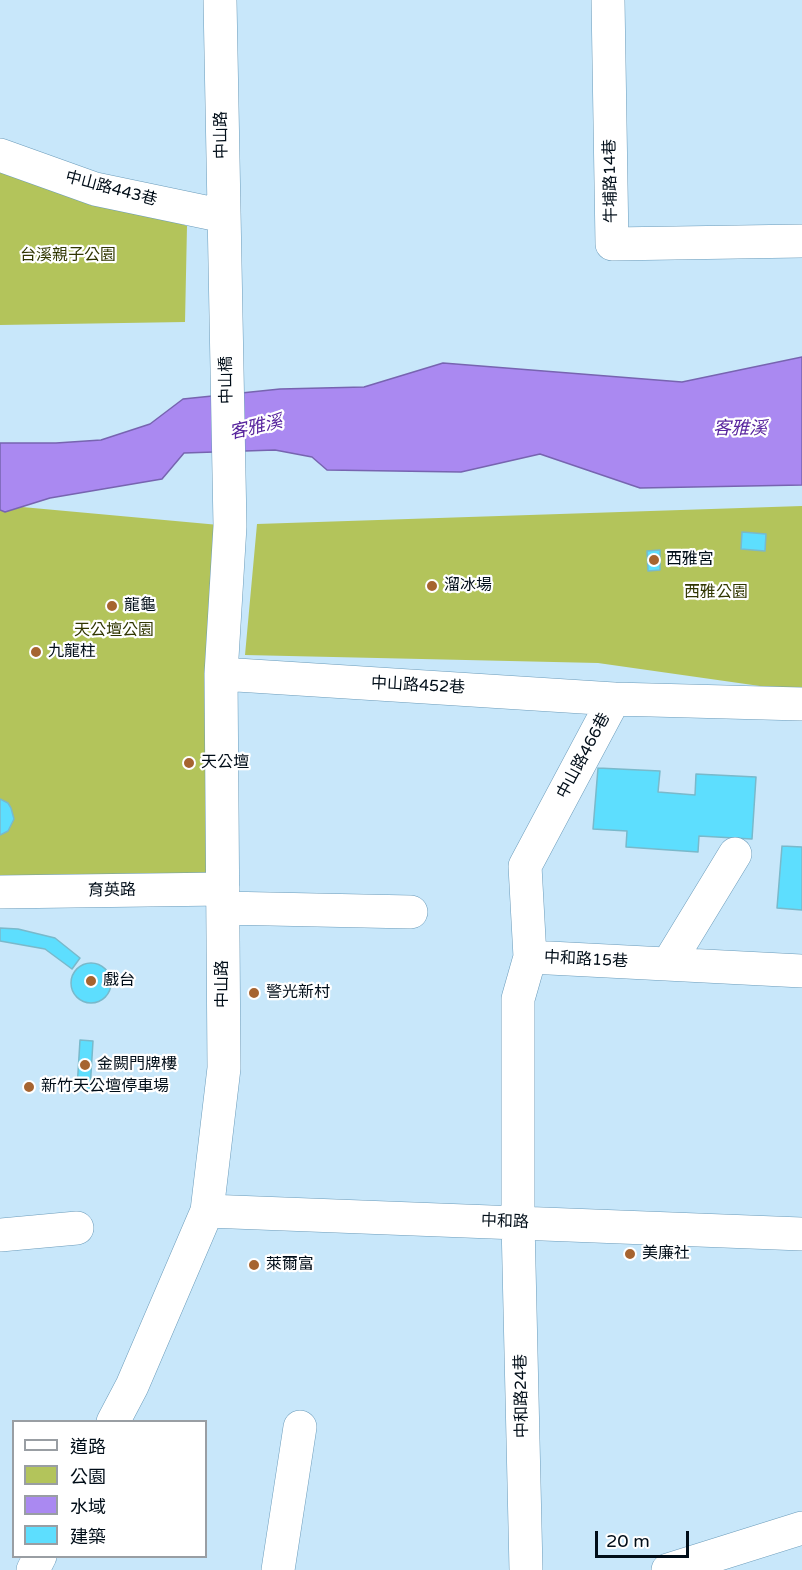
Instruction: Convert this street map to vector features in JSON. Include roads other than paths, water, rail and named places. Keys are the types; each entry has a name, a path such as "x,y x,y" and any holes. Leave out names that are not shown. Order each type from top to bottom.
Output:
{"street":[{"name":"中山路","path":"220,0 225,269"},
{"name":"牛埔路14巷","path":"608,0 612,244 802,241"},
{"name":"中山路443巷","path":"0,155 95,189 224,216"},
{"name":"中山橋","path":"225,269 230,526"},
{"name":"中山路","path":"114,1420 132,1386 207,1211 224,1068 221,674 230,526"},
{"name":"中山路452巷","path":"221,674 614,699"},
{"name":"中山路466巷","path":"530,957 525,866 614,699 801,704"},
{"path":"668,964 735,854"},
{"name":"育英路","path":"0,892 223,899 411,912"},
{"name":"中和路15巷","path":"518,1222 518,999 530,957 802,971"},
{"name":"中和路","path":"207,1211 802,1234"},
{"name":"中和路24巷","path":"518,1222 526,1570"},
{"path":"0,1235 77,1228"},
{"path":"278,1570 300,1427"},
{"path":"668,1570 802,1528"}],"water":[{"name":"客雅溪","path":"802,357 802,485 640,488 540,454 461,472 327,470 312,457 275,450 184,453 162,479 50,498 5,512 0,510 0,443 101,440 150,424 183,399 280,389 364,387 443,363 682,382"}],"place":[{"name":"西雅宮","path":"654,560"},
{"name":"溜冰場","path":"432,586"},
{"name":"龍龜","path":"112,606"},
{"name":"九龍柱","path":"36,652"},
{"name":"天公壇","path":"189,763"},
{"name":"戲台","path":"91,981"},
{"name":"警光新村","path":"254,993"},
{"name":"金闕門牌樓","path":"85,1065"},
{"name":"新竹天公壇停車場","path":"29,1087"},
{"name":"美廉社","path":"630,1254"},
{"name":"萊爾富","path":"254,1265"}],"park label":[{"name":"台溪親子公園","path":"68,256"},
{"name":"西雅公園","path":"716,593"},
{"name":"天公壇公園","path":"114,631"}]}
